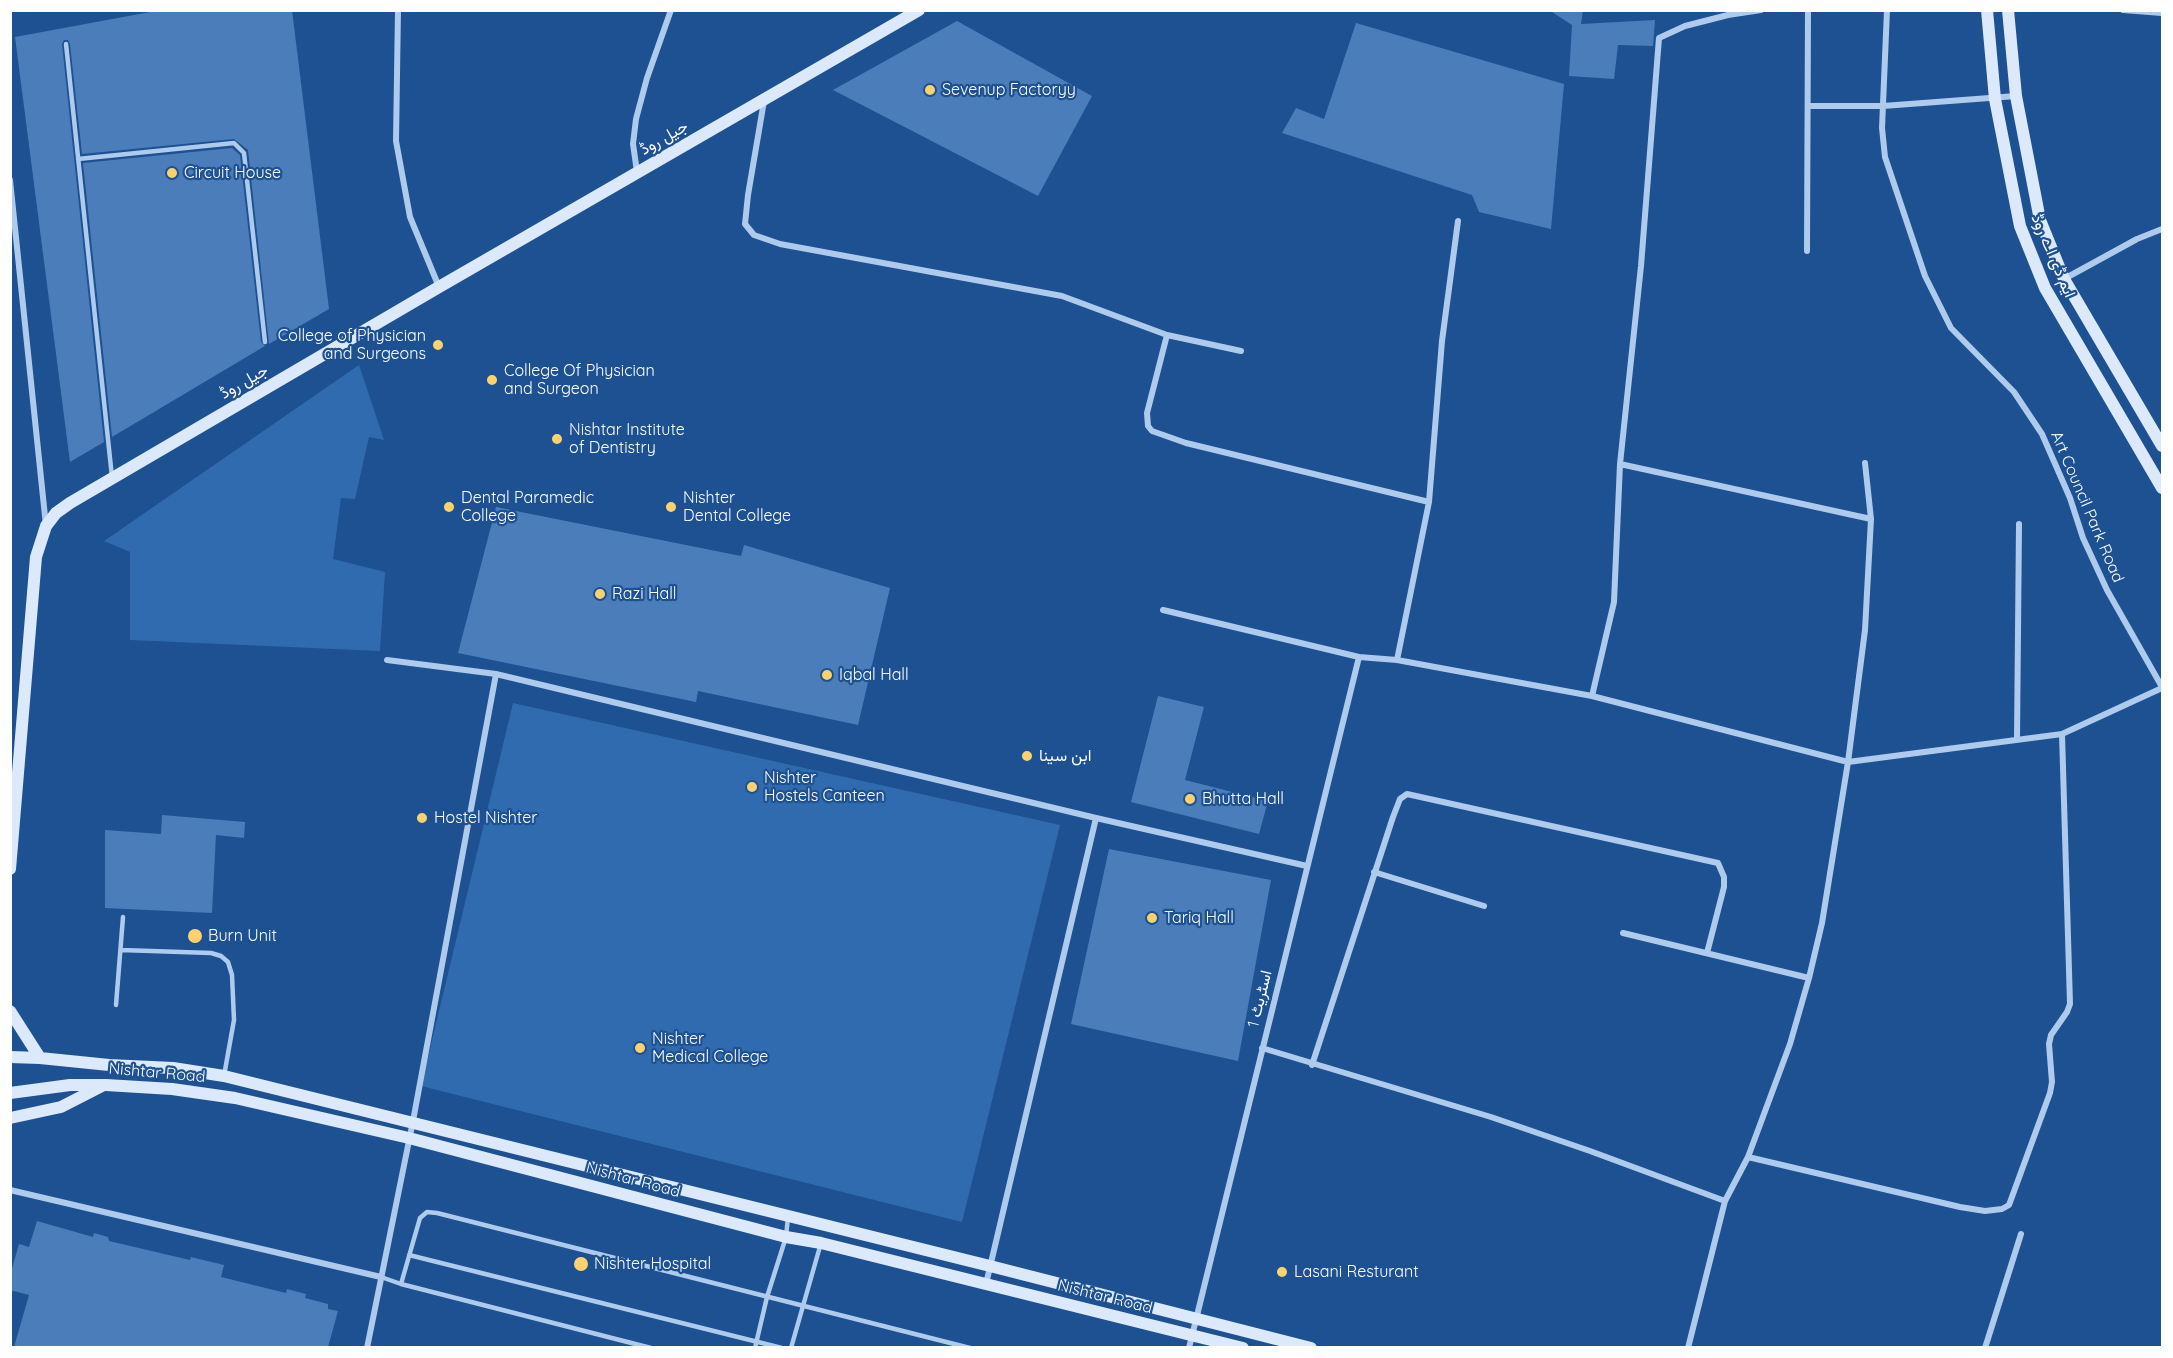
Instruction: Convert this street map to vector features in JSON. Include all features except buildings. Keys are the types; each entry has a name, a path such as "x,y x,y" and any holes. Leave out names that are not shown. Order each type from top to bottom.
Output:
{"main road":[{"name":"جیل روڈ","path":"10,869 36,557 46,526 56,513 439,287 919,10"},
{"name":"ایم ڈی اے روڈ","path":"1987,10 1995,99 2020,226 2045,288 2163,488"},
{"name":"ایم ڈی اے روڈ","path":"2008,10 2016,96 2040,220 2064,279 2163,446"},
{"path":"10,1011 40,1058"},
{"name":"Nishtar Road","path":"10,1057 173,1068 224,1076 413,1121 1311,1347"},
{"name":"Nishtar Road","path":"10,1094 70,1084 106,1084 172,1089 235,1098 409,1138 786,1237 821,1243 986,1284 1190,1341 1243,1347"},
{"path":"10,1118 62,1107 106,1084"}],"street":[{"path":"398,10 396,141 410,217 439,287"},
{"path":"637,172 633,144 636,119 647,78 671,10"},
{"path":"1592,696 1614,602 1620,464 1641,266 1659,38 1685,26 1728,15 1761,10"},
{"path":"1807,250 1808,10"},
{"name":"Art Council Park Road","path":"1887,10 1882,128 1885,157 1925,276 1951,328 2014,392 2042,434 2070,498 2083,538 2107,590 2163,687"},
{"path":"2123,10 2161,12"},
{"path":"1808,106 1883,106 2016,96"},
{"path":"764,99 745,224 754,236 780,244 1062,296 1167,335 1241,351"},
{"path":"10,180 46,526"},
{"path":"1396,660 1429,502 1442,341 1458,221"},
{"path":"2064,279 2137,239 2163,230"},
{"path":"1167,335 1147,413 1148,426 1152,431 1186,443 1429,502"},
{"path":"1620,464 1871,519"},
{"path":"1688,1347 1725,1202 1748,1157 1790,1044 1822,923 1848,762 1865,630 1871,519 1865,464"},
{"path":"2017,739 2019,524"},
{"path":"1163,610 1359,657 1396,660 1592,696 1848,762 2062,734 2163,687"},
{"name":"اسٹریٹ 1","path":"1190,1341 1359,657"},
{"path":"387,660 496,674 1096,818 1307,866"},
{"path":"367,1347 413,1121 496,674"},
{"path":"1748,1157 1960,1207 1985,1211 2002,1209 2009,1205 2050,1093 2052,1082 2049,1044 2051,1035 2070,1004 2062,734"},
{"path":"1312,1065 1374,872 1400,798 1407,794 1710,860 1718,864 1722,869 1724,887 1707,953"},
{"path":"986,1284 1096,818"},
{"path":"1374,872 1484,906"},
{"path":"1623,933 1809,978"},
{"path":"1262,1048 1502,1121 1590,1151 1725,1202"},
{"path":"11,1192 381,1277"},
{"path":"1985,1347 2021,1234"}],"lane":[{"path":"66,44 112,478"},
{"path":"78,159 234,143 244,153 265,342"},
{"path":"116,1005 123,917"},
{"path":"121,950 211,953 221,956 228,962 232,975 234,1020 224,1076"},
{"path":"401,1284 420,1218 427,1212 437,1213 767,1298 970,1347"},
{"path":"754,1347 786,1237 788,1216"},
{"path":"791,1347 821,1243"},
{"path":"409,1255 782,1347"},
{"path":"381,1277 651,1347"}],"shaded area":[{"path":"359,365 384,440 369,437 355,499 341,498 333,559 385,572 380,651 130,640 130,552 104,541"},
{"path":"513,703 1060,825 962,1222 421,1086"}],"place":[{"name":"Sevenup Factoryy","path":"930,90"},
{"name":"Circuit House","path":"172,173"},
{"name":"College of Physician and Surgeons","path":"438,345"},
{"name":"College Of Physician and Surgeon","path":"492,380"},
{"name":"Nishtar Institute of Dentistry","path":"557,439"},
{"name":"Dental Paramedic College","path":"449,507"},
{"name":"Nishter Dental College","path":"671,507"},
{"name":"Razi Hall","path":"600,594"},
{"name":"Iqbal Hall","path":"827,675"},
{"name":"ابن سینا","path":"1027,756"},
{"name":"Nishter Hostels Canteen","path":"752,787"},
{"name":"Bhutta Hall","path":"1190,799"},
{"name":"Hostel Nishter","path":"422,818"},
{"name":"Tariq Hall","path":"1152,918"},
{"name":"Burn Unit","path":"195,936"},
{"name":"Nishter Medical College","path":"640,1048"},
{"name":"Nishter Hospital","path":"581,1264"},
{"name":"Lasani Resturant","path":"1282,1272"}]}
